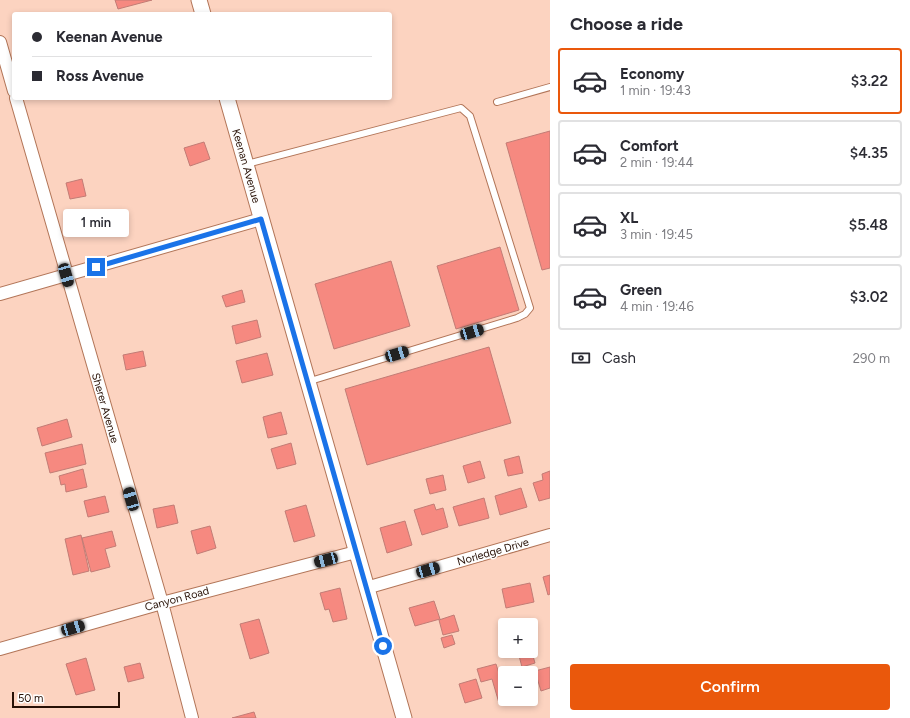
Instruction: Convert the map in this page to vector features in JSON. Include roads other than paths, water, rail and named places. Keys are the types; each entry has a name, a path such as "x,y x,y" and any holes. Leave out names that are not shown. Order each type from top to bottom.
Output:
{"street":[{"path":"199,0 202,12"},
{"path":"0,42 12,84"},
{"name":"Sherer Avenue","path":"17,100 162,603 192,718"},
{"name":"Keenan Avenue","path":"227,100 404,718"},
{"path":"0,294 261,219"},
{"name":"Norledge Drive","path":"366,588 550,536"},
{"name":"Canyon Road","path":"0,649 162,603 356,552"}],"lane":[{"path":"497,102 550,87"},
{"path":"245,164 461,108 470,116 530,308 525,314 517,318 307,382"}]}
